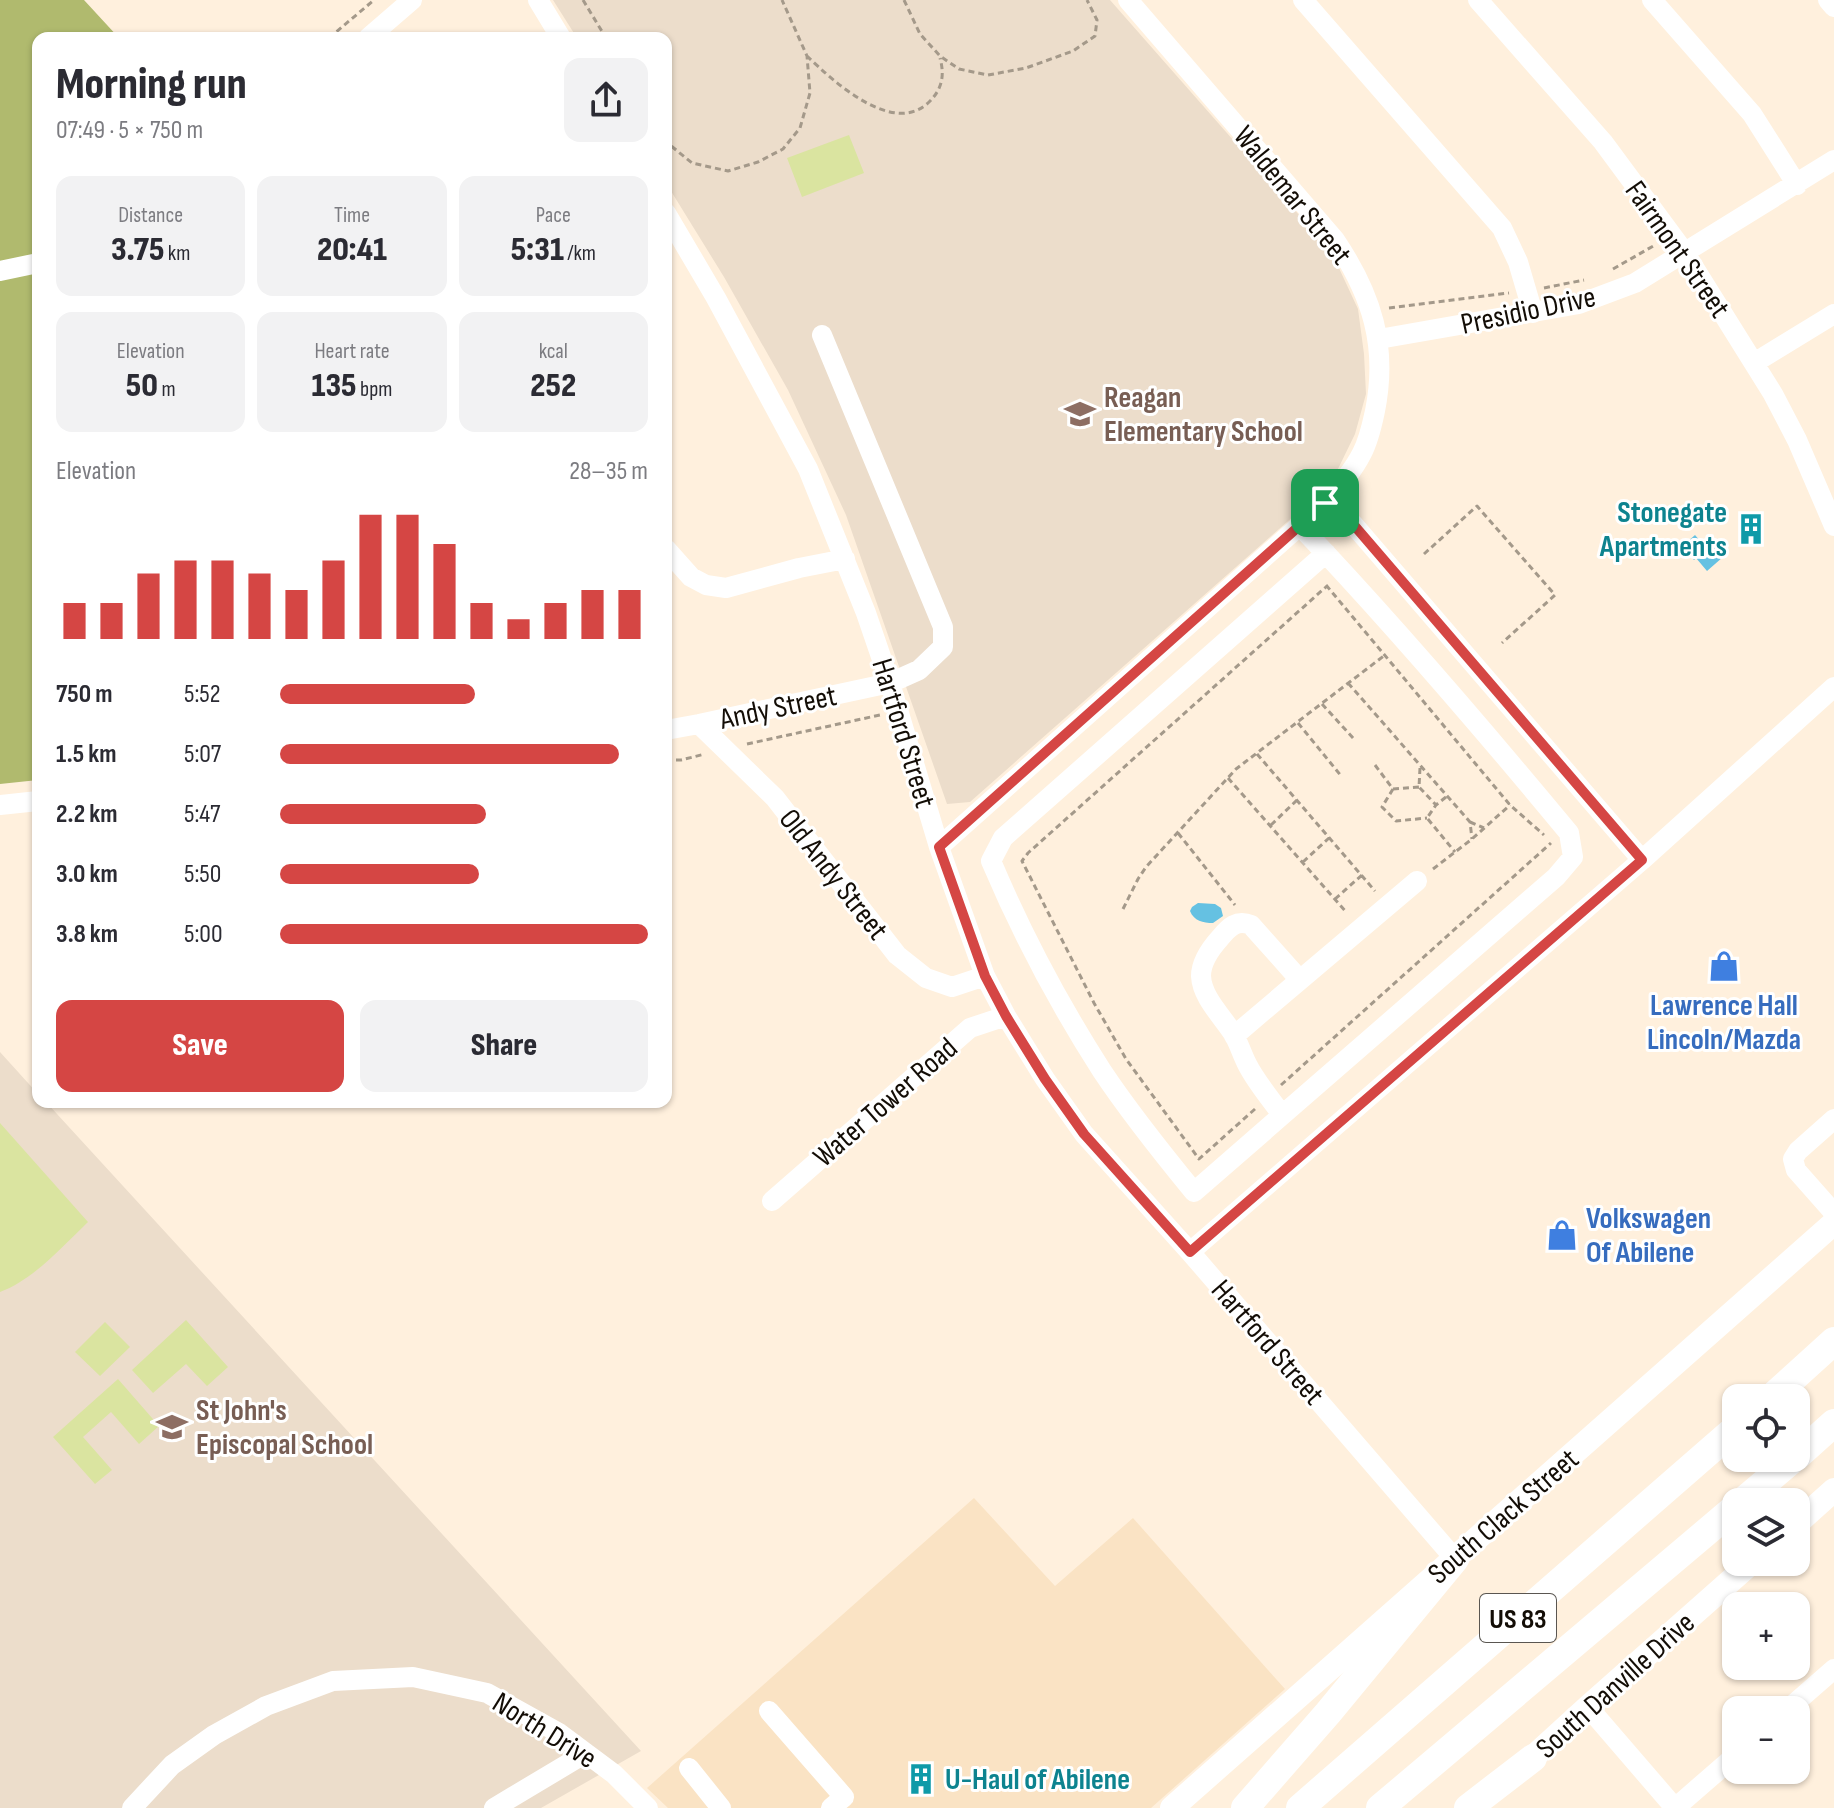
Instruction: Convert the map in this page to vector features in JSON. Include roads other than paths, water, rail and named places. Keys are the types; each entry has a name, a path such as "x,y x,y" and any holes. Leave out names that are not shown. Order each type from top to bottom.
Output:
{"highway":[{"path":"1786,1384 1834,1341"},
{"path":"1810,1444 1834,1423"},
{"name":"US 83","path":"1300,1808 1722,1440"},
{"path":"1758,1488 1777,1472"},
{"name":"US 83","path":"1380,1808 1722,1519"},
{"path":"1245,1808 1455,1559"},
{"path":"1468,1808 1533,1758"}],"main road":[{"name":"South Clack Street","path":"1172,1808 1834,1223"},
{"path":"1810,1511 1834,1490"},
{"name":"South Danville Drive","path":"1478,1808 1736,1576"}],"street":[{"path":"375,32 412,0"},
{"path":"538,0 557,32"},
{"path":"1303,0 1502,228 1518,262 1533,313"},
{"name":"Fairmont Street","path":"1478,0 1603,142 1685,253 1754,363 1797,440 1834,526"},
{"path":"1652,0 1752,114 1797,185"},
{"path":"1828,0 1834,7"},
{"name":"Waldemar Street","path":"1140,4 1335,240 1353,267 1367,297 1379,339 1379,393 1363,452 1325,503"},
{"name":"Presidio Drive","path":"1379,339 1579,304 1635,283 1834,160"},
{"name":"Hartford Street","path":"672,223 808,469 866,613 939,847 985,976 1006,1016 1084,1134 1455,1559"},
{"path":"0,271 32,264"},
{"path":"1754,363 1834,314"},
{"name":"Andy Street","path":"672,729 890,683 919,670 943,647 943,627 822,335"},
{"path":"939,847 1325,503 1353,524 1642,860"},
{"path":"1300,526 1326,553 1369,599 1477,722 1569,833 1573,857 1556,877 1194,1192 1147,1135 1102,1071 1050,983 1012,911 991,861 1003,838 1326,553"},
{"path":"672,556 691,577 706,585 726,588 845,559"},
{"path":"1190,1252 1642,860 1834,687"},
{"name":"Old Andy Street","path":"699,724 775,798 897,955 926,978 952,987 985,976"},
{"path":"1027,768 1052,795"},
{"path":"0,805 32,802"},
{"path":"1234,1036 1417,881"},
{"path":"1282,1115 1256,1080 1234,1036 1208,997 1201,968 1208,953 1230,927 1242,922 1251,925 1300,980"},
{"name":"Water Tower Road","path":"772,1201 970,1028 1006,1016"},
{"path":"1834,1119 1793,1159 1796,1170 1834,1213"},
{"path":"1803,1696 1834,1669"},
{"name":"North Drive","path":"132,1808 172,1765 214,1735 266,1706 333,1681 413,1677 487,1693 559,1733 614,1774 648,1808"},
{"path":"1588,1707 1675,1808 1722,1767"},
{"path":"769,1711 844,1797 831,1808"},
{"path":"494,1808 586,1753"},
{"path":"689,1768 721,1808"}],"water":[{"path":"1695,535 1708,550 1713,546 1723,557 1707,571 1696,558 1694,560 1688,553 1683,557 1677,551"},
{"path":"1198,903 1215,904 1221,908 1223,916 1213,923 1199,921 1190,911"}],"place":[{"name":"Reagan Elementary School","path":"1080,414"},
{"name":"Stonegate Apartments","path":"1751,529"},
{"name":"Lawrence Hall Lincoln/Mazda","path":"1724,966"},
{"name":"Volkswagen Of Abilene","path":"1562,1235"},
{"name":"St John's Episcopal School","path":"172,1427"},
{"name":"U-Haul of Abilene","path":"921,1779"}]}
